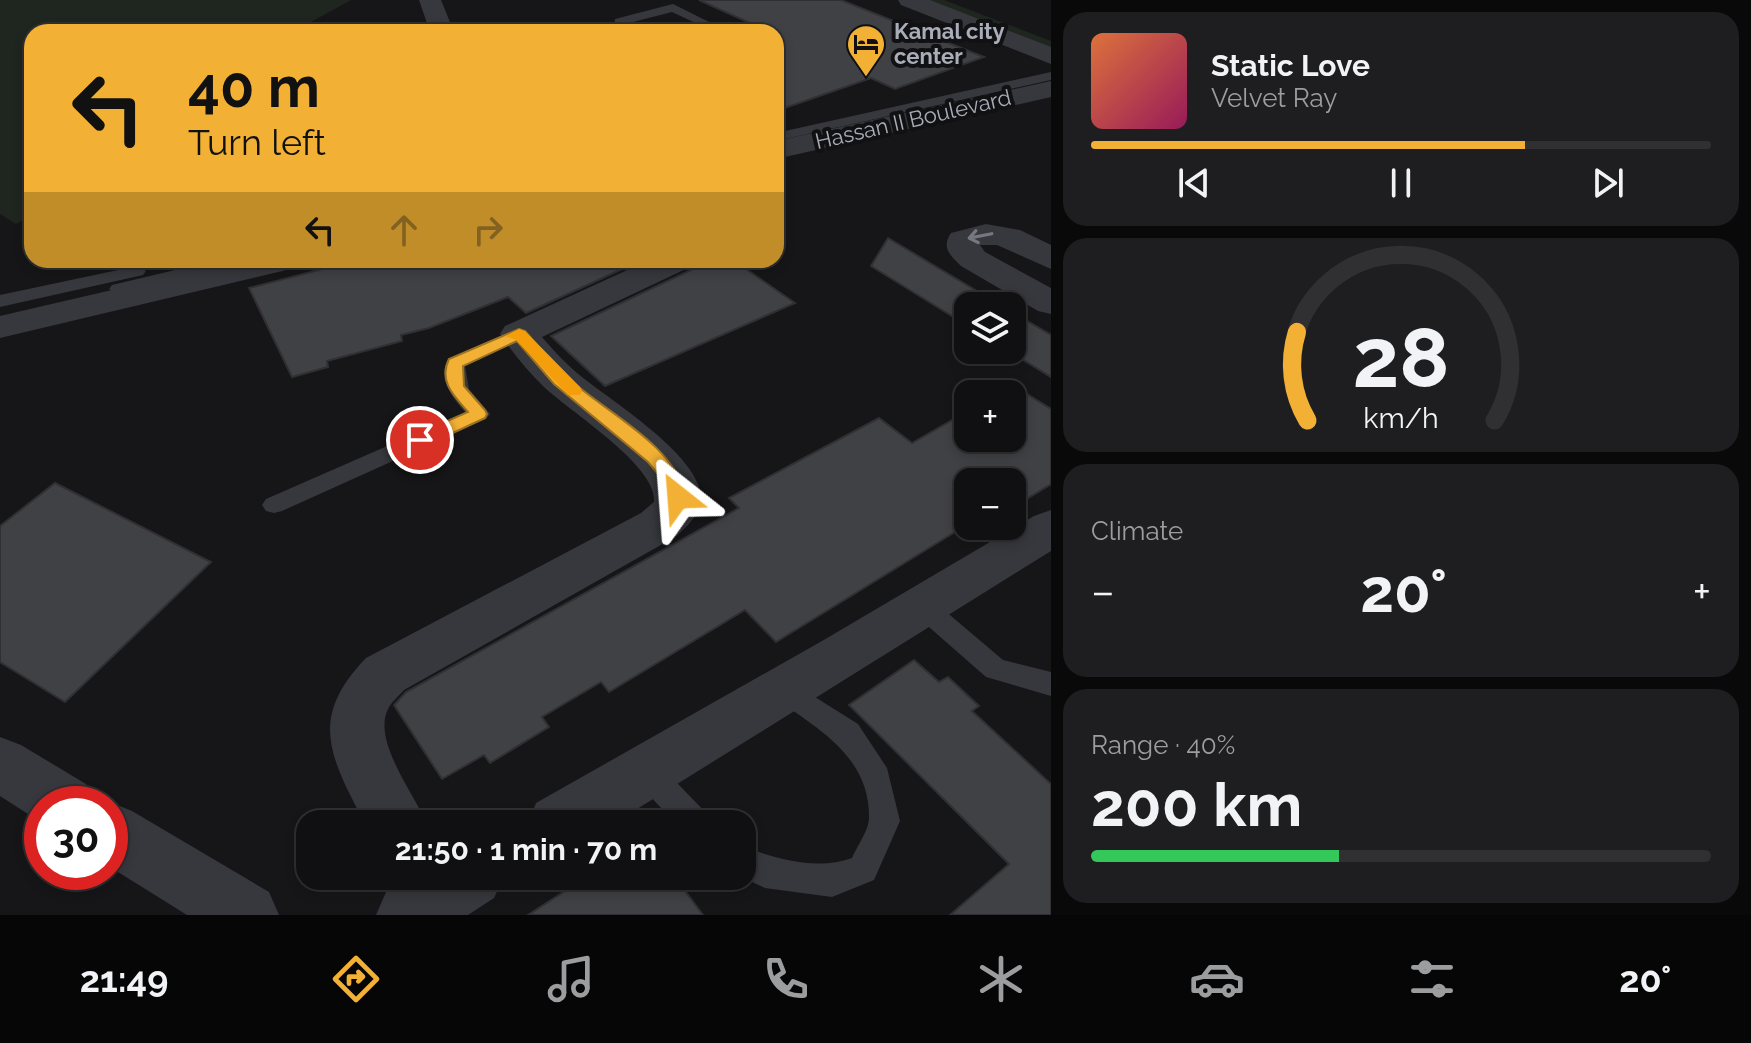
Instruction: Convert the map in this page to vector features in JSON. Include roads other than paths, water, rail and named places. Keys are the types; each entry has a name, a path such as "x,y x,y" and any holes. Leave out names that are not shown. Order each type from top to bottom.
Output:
{"street":[{"path":"430,0 439,24"},
{"path":"909,0 1051,56"},
{"path":"961,0 1051,34"},
{"name":"Hassan II Boulevard","path":"784,148 1051,89"},
{"path":"1051,259 1009,237 974,234 963,240 963,249 973,259 1051,303"},
{"path":"0,327 253,268"},
{"path":"390,810 361,753 354,729 358,707 370,687 385,674 658,525 673,513 678,497 673,479 655,457 560,380 519,334 661,268"},
{"path":"581,810 922,606 1046,538"},
{"path":"0,764 36,786"},
{"path":"128,843 246,915"}],"lane":[{"path":"619,24 673,8 707,24"},
{"path":"784,128 1051,70"},
{"path":"784,135 1051,76"},
{"path":"0,301 149,268"},
{"path":"0,317 205,268"},
{"path":"274,505 479,414 456,387 453,374 455,363 519,334"},
{"path":"922,606 995,669 1051,684"},
{"path":"756,868 765,872 832,881 863,869 885,821 877,778 848,733 783,689"},
{"path":"646,771 683,810"}],"place":[{"name":"Kamal city center","path":"866,78"}]}
